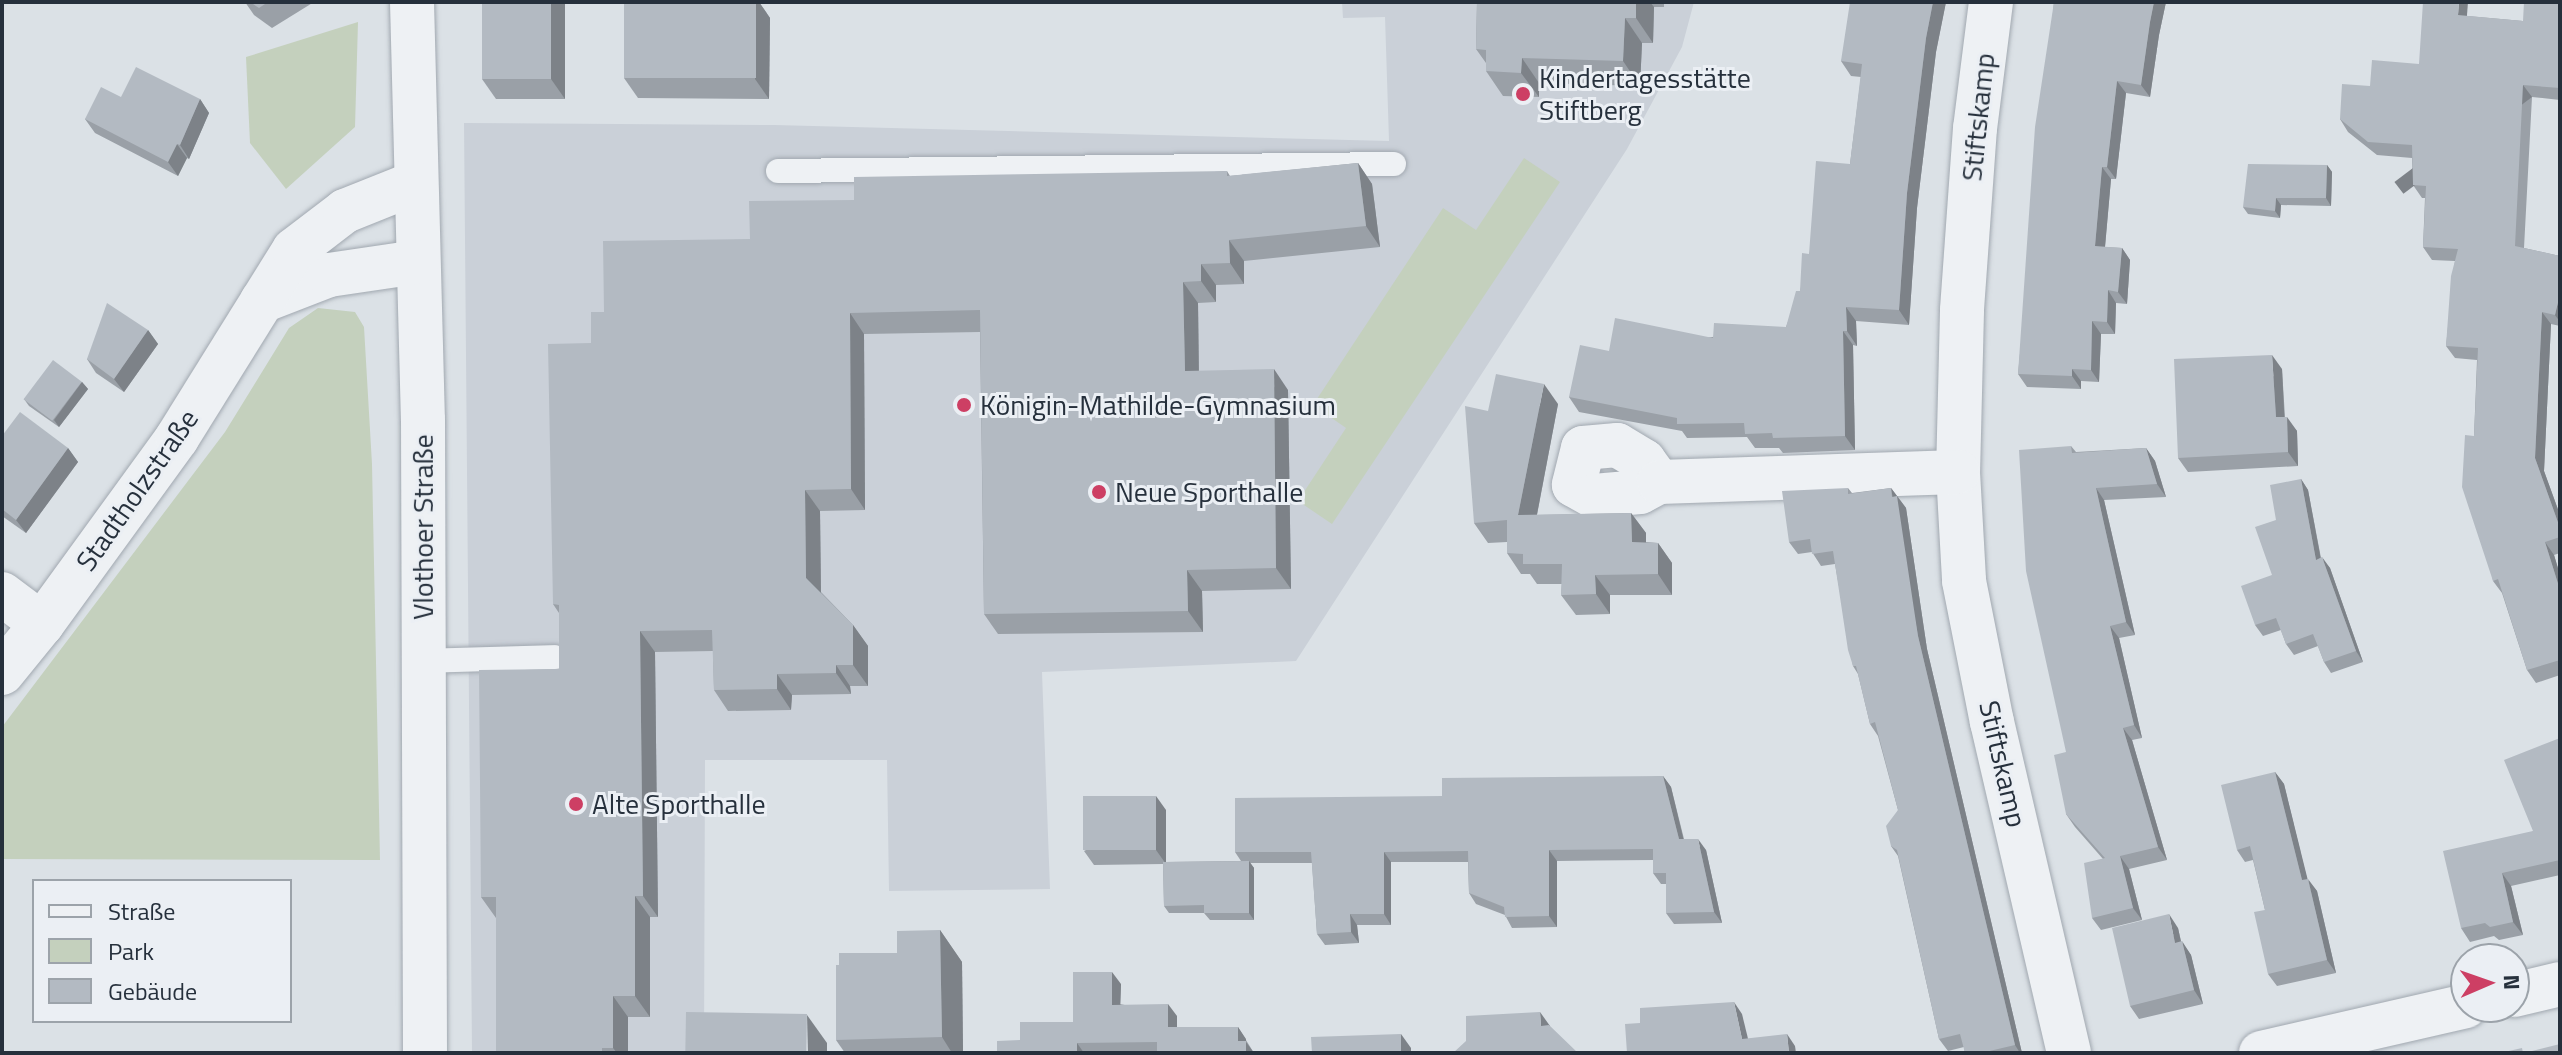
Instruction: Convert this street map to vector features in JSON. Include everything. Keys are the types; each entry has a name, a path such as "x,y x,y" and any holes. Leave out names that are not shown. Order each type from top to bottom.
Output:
{"street":[{"name":"Vlothoer Straße","path":"412,2 423,420 425,1053"},
{"name":"Stiftskamp","path":"1991,2 1975,128 1963,296 1958,472 1967,597 1992,722 2069,1053"},
{"name":"Stadtholzstraße","path":"2,673 42,624 177,438 294,250 345,211 415,183"},
{"path":"262,301 329,275 417,262"},
{"path":"1659,482 1958,472"},
{"path":"2,594 42,624"},
{"path":"2530,991 2560,984"},
{"path":"2261,1053 2450,1010"}],"lane":[{"path":"778,171 1394,164"},
{"path":"424,661 555,657"}],"shaded area":[{"name":"Königin-Mathilde-Gymnasium","path":"1342,2 1694,2 1682,47 1627,149 1296,661 1042,672 1050,889 889,891 887,760 705,760 704,1053 472,1053 464,123 774,125 1389,141 1385,17 1343,18"}],"green space":[{"path":"358,22 355,127 286,189 250,143 246,57"},
{"path":"1524,158 1560,182 1332,524 1298,501 1346,428 1313,405 1443,208 1476,230"},
{"path":"318,308 355,312 364,327 372,464 380,860 2,859 2,727 225,432 289,328"}],"building":[{"path":"250,2 268,2 259,8"},
{"path":"482,2 551,2 551,79 482,79"},
{"path":"624,2 756,2 756,78 624,78"},
{"path":"1477,2 1636,2 1636,18 1625,18 1623,61 1522,58 1521,73 1486,71 1486,50 1476,49"},
{"path":"1850,2 1933,2 1907,193 1899,310 1846,307 1847,331 1843,331 1845,436 1773,438 1772,433 1745,434 1744,423 1677,424 1677,418 1569,397 1580,345 1609,351 1615,318 1713,338 1714,323 1786,327 1796,291 1800,291 1802,253 1809,254 1816,161 1850,164 1862,64 1841,61"},
{"path":"2054,2 2154,2 2141,85 2117,81 2107,167 2102,167 2095,246 2122,248 2118,292 2108,290 2107,322 2092,321 2091,370 2072,369 2072,376 2018,374 2035,127"},
{"path":"2423,2 2459,2 2458,15 2523,21 2524,2 2560,2 2560,88 2523,85 2515,246 2560,256 2560,294 2555,315 2542,312 2535,458 2560,528 2560,537 2545,542 2560,590 2560,660 2527,670 2498,579 2493,581 2462,487 2465,435 2474,436 2478,348 2446,346 2451,276 2458,249 2423,247 2426,186 2413,185 2412,145 2368,142 2340,119 2342,84 2370,86 2372,60 2419,64"},
{"path":"136,67 200,99 180,145 177,144 168,162 85,119 101,87 121,97"},
{"path":"1358,163 1366,226 1229,240 1230,263 1201,264 1201,281 1183,282 1185,371 1274,369 1276,568 1187,570 1188,611 984,614 980,310 850,313 851,489 805,490 806,578 853,625 853,665 836,665 836,673 777,674 777,689 714,690 712,630 640,631 643,896 635,896 635,996 613,996 613,1048 602,1048 602,1053 496,1053 496,897 481,897 479,670 559,669 559,605 553,604 548,344 591,343 591,312 604,312 603,241 750,239 749,201 854,200 854,177 1227,171 1227,176"},
{"path":"2248,164 2327,165 2326,198 2276,198 2275,211 2243,207"},
{"path":"107,303 148,330 114,379 87,359"},
{"path":"2272,355 2276,417 2287,417 2288,452 2178,458 2174,359"},
{"path":"53,360 82,382 52,421 24,399"},
{"path":"1496,374 1544,384 1518,515 1631,513 1632,542 1658,543 1658,574 1595,575 1596,594 1561,595 1562,564 1523,564 1523,554 1507,553 1507,520 1474,523 1465,406 1488,411"},
{"path":"20,412 68,448 16,520 2,509 2,436"},
{"path":"2071,446 2072,453 2146,448 2157,484 2096,488 2126,622 2110,626 2134,725 2123,728 2158,847 2120,856 2133,908 2092,918 2084,863 2105,858 2066,814 2054,755 2066,752 2026,571 2019,450"},
{"path":"2301,479 2316,560 2322,557 2356,651 2324,662 2313,634 2286,644 2276,618 2255,625 2241,586 2272,575 2255,527 2276,520 2270,485"},
{"path":"1848,488 1848,494 1891,488 1892,497 1897,496 1918,636 2015,1045 1981,1053 1965,1053 1960,1034 1939,1039 1897,850 1891,846 1886,826 1898,810 1875,722 1870,724 1856,666 1853,666 1848,650 1833,551 1812,554 1810,539 1789,542 1782,491"},
{"path":"2560,738 2560,860 2502,873 2513,922 2461,928 2443,851 2533,831 2504,760"},
{"path":"2275,772 2302,880 2308,879 2327,960 2268,974 2254,912 2265,910 2250,846 2237,850 2221,785"},
{"path":"1663,776 1679,839 1698,839 1714,912 1666,913 1666,873 1653,873 1653,849 1549,850 1549,916 1505,917 1504,907 1469,893 1468,851 1384,852 1384,914 1350,914 1351,932 1317,934 1311,852 1235,852 1235,798 1442,796 1442,778"},
{"path":"1083,796 1156,796 1156,850 1083,850"},
{"path":"1249,861 1249,913 1204,913 1204,905 1164,906 1163,862"},
{"path":"2169,914 2175,943 2182,941 2194,990 2130,1006 2112,928"},
{"path":"940,930 942,1037 836,1040 836,965 839,965 839,953 897,953 897,931"},
{"path":"1073,972 1112,972 1112,1005 1168,1004 1168,1027 1238,1027 1238,1041 1246,1041 1246,1053 1157,1053 1157,1042 1077,1043 1077,1053 997,1053 997,1041 1020,1040 1020,1022 1073,1022"},
{"path":"1734,1002 1742,1039 1787,1034 1789,1053 1627,1053 1625,1024 1640,1023 1640,1008"},
{"path":"686,1012 807,1014 806,1053 685,1053"},
{"path":"1540,1012 1541,1026 1549,1025 1576,1053 1453,1053 1466,1041 1466,1016"},
{"path":"1401,1034 1401,1053 1312,1053 1311,1037"},
{"path":"2560,1044 2560,1053 2524,1053"},
{"path":"2522,1048 2523,1053 2500,1053"}],"place":[{"name":"Kindertagesstätte Stiftberg","path":"1523,94"},
{"name":"Königin-Mathilde-Gymnasium","path":"964,405"},
{"name":"Neue Sporthalle","path":"1099,492"},
{"name":"Alte Sporthalle","path":"576,804"}]}
